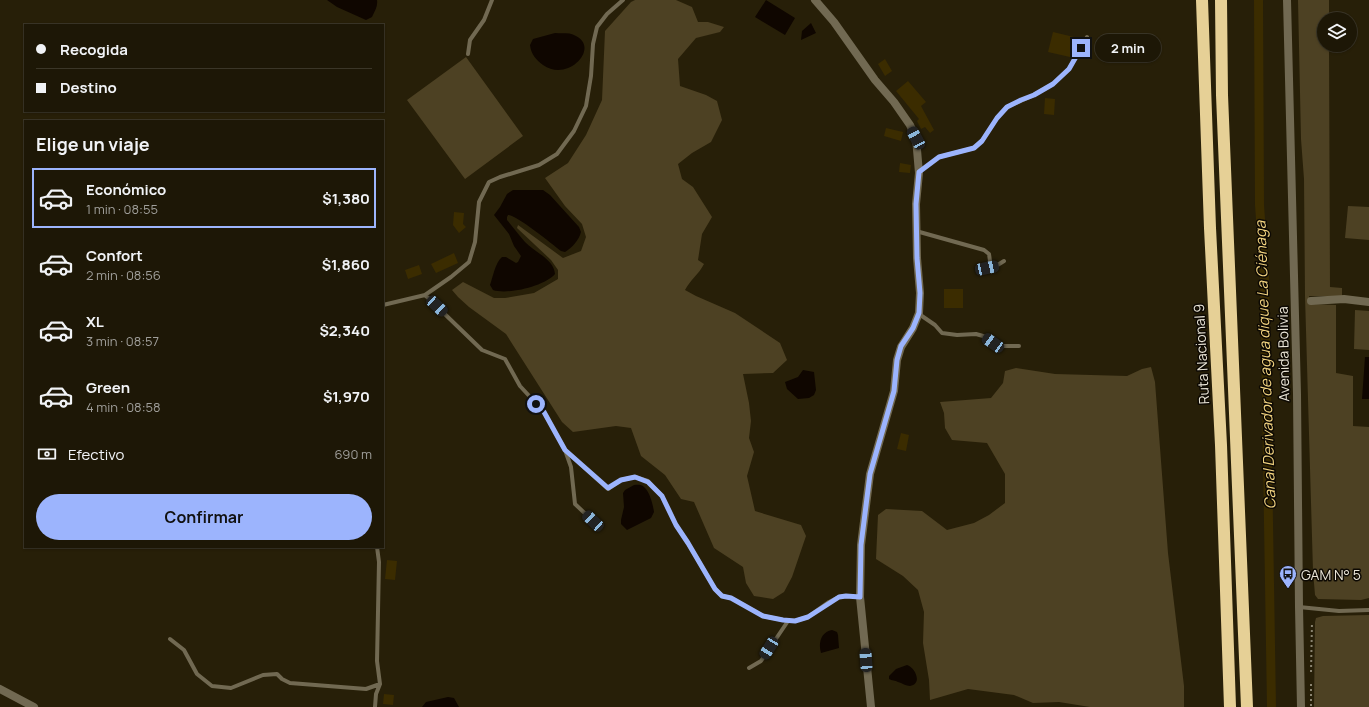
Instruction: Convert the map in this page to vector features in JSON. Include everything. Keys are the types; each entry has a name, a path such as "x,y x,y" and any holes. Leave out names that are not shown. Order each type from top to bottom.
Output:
{"highway":[{"name":"Ruta Nacional 9","path":"1202,0 1210,236 1221,444 1230,707"},
{"path":"1221,0 1222,95 1247,707"}],"street":[{"path":"815,0 834,22 874,80 894,102 910,125 916,138 919,172 916,204 917,258 920,293 919,313 913,328 901,346 897,360 894,391 870,474 861,545 860,597 871,707"},
{"name":"Avenida Bolivia","path":"1287,0 1297,394 1301,707"},
{"path":"1311,301 1344,299 1369,302"},
{"path":"0,688 34,707"}],"lane":[{"path":"468,54 470,40 484,20 492,0"},
{"path":"384,305 426,295 469,262 475,242 479,202 489,182 539,165 557,154 574,131 586,106 591,76 593,44 597,27 607,14 623,0"},
{"path":"919,172 939,157 974,148 982,141 997,118 1007,107 1034,95 1053,84 1069,69 1087,37"},
{"path":"916,231 984,250 989,254 990,261 987,268 996,266 1004,261"},
{"path":"426,295 482,350 505,359 520,386 544,412 565,450 571,467 575,504 593,521"},
{"path":"919,313 935,325 942,333 957,335 976,334 983,336 1001,346 1019,346"},
{"path":"565,450 608,488 621,480 635,477 648,482 662,496 676,525 715,589 722,596 731,598 763,616 788,621 795,621 808,617 839,597 860,597"},
{"path":"375,707 376,694 380,684 377,661 379,562 377,548"},
{"path":"1299,607 1339,611 1369,610"},
{"path":"749,668 762,661 788,621"},
{"path":"170,639 184,650 197,674 212,686 230,688 263,675 277,674 282,680 290,682 366,689 380,684"}],"path":[{"path":"1311,707 1310,672 1312,622"}],"shaded area":[{"path":"327,0 377,0 377,4 372,17 366,20 337,7"},
{"path":"635,0 676,0 692,7 698,22 708,22 724,27 720,32 696,38 678,59 680,86 706,95 717,101 722,120 711,142 692,153 678,164 682,179 693,187 712,217 702,234 698,260 704,264 685,290 735,313 780,343 787,360 773,373 743,374 751,421 749,438 754,452 747,476 755,511 801,525 806,536 792,577 784,592 773,599 754,596 746,583 743,567 714,548 694,502 681,499 665,475 641,456 631,428 616,426 573,432 562,422 506,334 469,307 452,290 463,282 494,298 505,298 534,293 558,279 558,270 551,260 517,228 518,225 563,258 581,251 586,237 582,224 565,206 545,178 568,163 586,135 602,100 605,31 631,2"},
{"path":"766,0 795,18 785,35 755,17"},
{"path":"1298,0 1329,0 1329,12 1317,12 1317,52 1329,52 1330,287 1342,288 1342,296 1309,296 1309,304 1336,305 1336,373 1353,376 1353,426 1369,427 1369,598 1361,600 1318,599 1315,595 1305,296 1304,179 1301,139"},
{"path":"811,23 816,33 801,40 802,31"},
{"path":"555,33 576,36 582,41 584,48 583,55 578,62 571,67 562,70 553,69 543,65 531,51 530,45 533,39"},
{"path":"466,57 523,136 465,179 407,100"},
{"path":"513,190 543,190 550,195 579,227 581,232 575,244 565,252 561,251 519,220 508,215 507,220 529,246 551,264 555,274 535,286 508,291 493,290 490,285 494,270 502,257 506,257 516,263 521,256 514,246 509,234 494,215 507,194"},
{"path":"1348,206 1369,207 1369,240 1345,238"},
{"path":"1355,310 1369,311 1369,350 1354,349"},
{"path":"1365,357 1369,357 1369,399 1362,399"},
{"path":"1151,367 1155,382 1168,553 1184,686 1184,707 1090,707 1059,702 1033,703 1014,695 968,689 930,700 929,680 923,643 924,612 918,590 903,576 876,559 878,515 886,509 922,511 947,530 974,523 989,515 1005,503 1005,474 987,443 952,440 945,428 944,413 940,402 991,398 1003,383 1005,371 1016,368 1055,374 1127,376 1142,369"},
{"path":"803,370 814,372 816,390 814,395 809,398 798,399 787,389 785,382 798,377"},
{"path":"634,485 642,485 646,489 651,499 654,512 651,518 627,530 621,524 624,507 623,493 625,490"},
{"path":"1369,615 1369,707 1314,707 1316,618 1323,616"},
{"path":"832,630 837,632 839,648 821,653 821,638 825,633"},
{"path":"907,665 910,666 915,672 917,679 914,685 908,686 889,679 889,676 896,669"},
{"path":"448,697 454,698 459,707 422,707 426,702"}],"building":[{"path":"1254,0 1263,0 1264,205 1269,276 1276,707 1267,707 1260,276 1255,205"},
{"path":"1053,32 1074,37 1070,57 1048,52"},
{"path":"885,59 892,71 885,76 878,64"},
{"path":"908,81 926,102 921,106 934,130 930,133 925,127 921,129 917,121 919,119 896,91"},
{"path":"1045,98 1055,99 1054,115 1044,114"},
{"path":"886,128 903,132 901,141 884,136"},
{"path":"900,163 911,165 910,173 899,172"},
{"path":"454,212 464,213 463,224 466,227 459,233 453,225"},
{"path":"454,253 458,263 436,273 431,264"},
{"path":"419,265 422,274 408,279 405,270"},
{"path":"944,289 963,289 963,308 944,308"},
{"path":"901,433 909,435 906,451 897,449"},
{"path":"387,560 397,561 395,580 385,579"},
{"path":"384,694 394,695 393,705 383,704"}],"place":[{"name":"GAM N° 5","path":"1288,589"}],"route":[{"path":"536,404 544,412 565,450 608,488 621,480 635,477 648,482 662,496 676,525 715,589 722,596 731,598 763,616 795,621 808,617 839,597 860,597 861,545 870,474 894,391 897,360 901,346 913,328 919,313 920,293 917,258 916,204 919,172 939,157 974,148 982,141 997,118 1007,107 1034,95 1053,84 1069,69 1081,48"}],"water label":[{"name":"Canal Derivador de agua dique La Ciénaga","path":"1265,365"}]}
